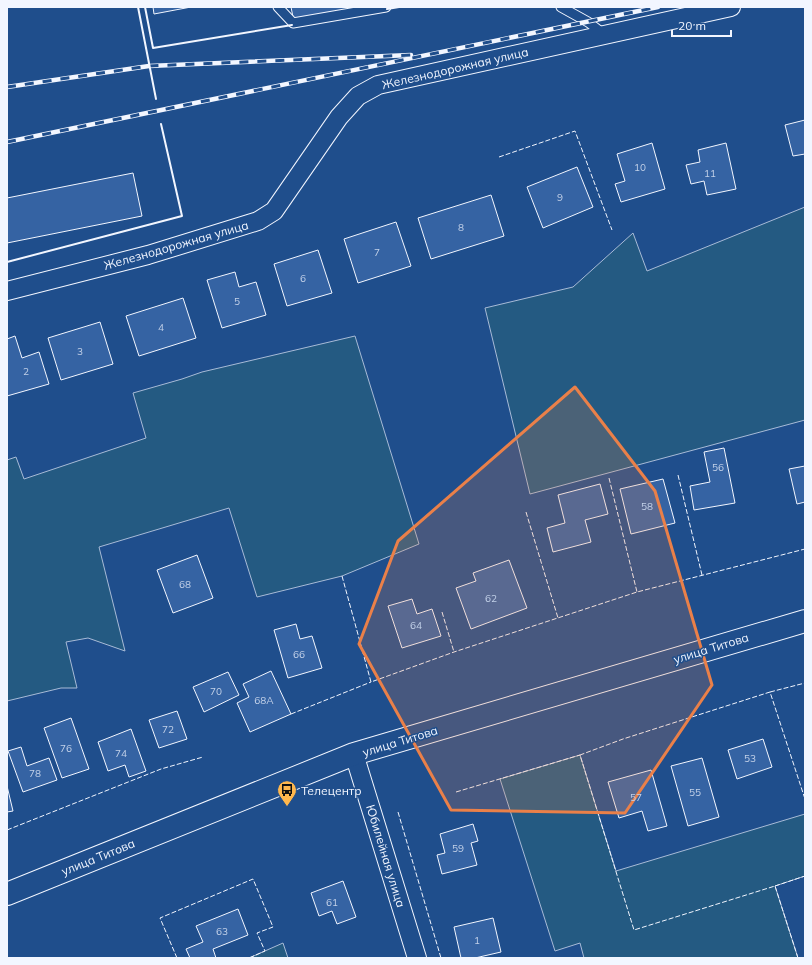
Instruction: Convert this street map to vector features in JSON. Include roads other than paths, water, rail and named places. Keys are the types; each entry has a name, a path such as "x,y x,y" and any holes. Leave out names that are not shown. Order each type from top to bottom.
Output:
{"main road":[{"name":"улица Титова","path":"7,894 354,754 805,621"}],"street":[{"name":"Железнодорожная улица","path":"7,291 148,255 258,221 274,211 339,118 358,96 378,85 731,7"},
{"name":"Юбилейная улица","path":"354,754 417,958"}],"lane":[{"path":"278,7 293,23 386,7"},
{"path":"561,7 588,22 605,35"}],"railway":[{"path":"7,142 658,7"},
{"path":"7,87 149,66 411,55"}],"place":[{"name":"Телецентр","path":"287,807"}]}
